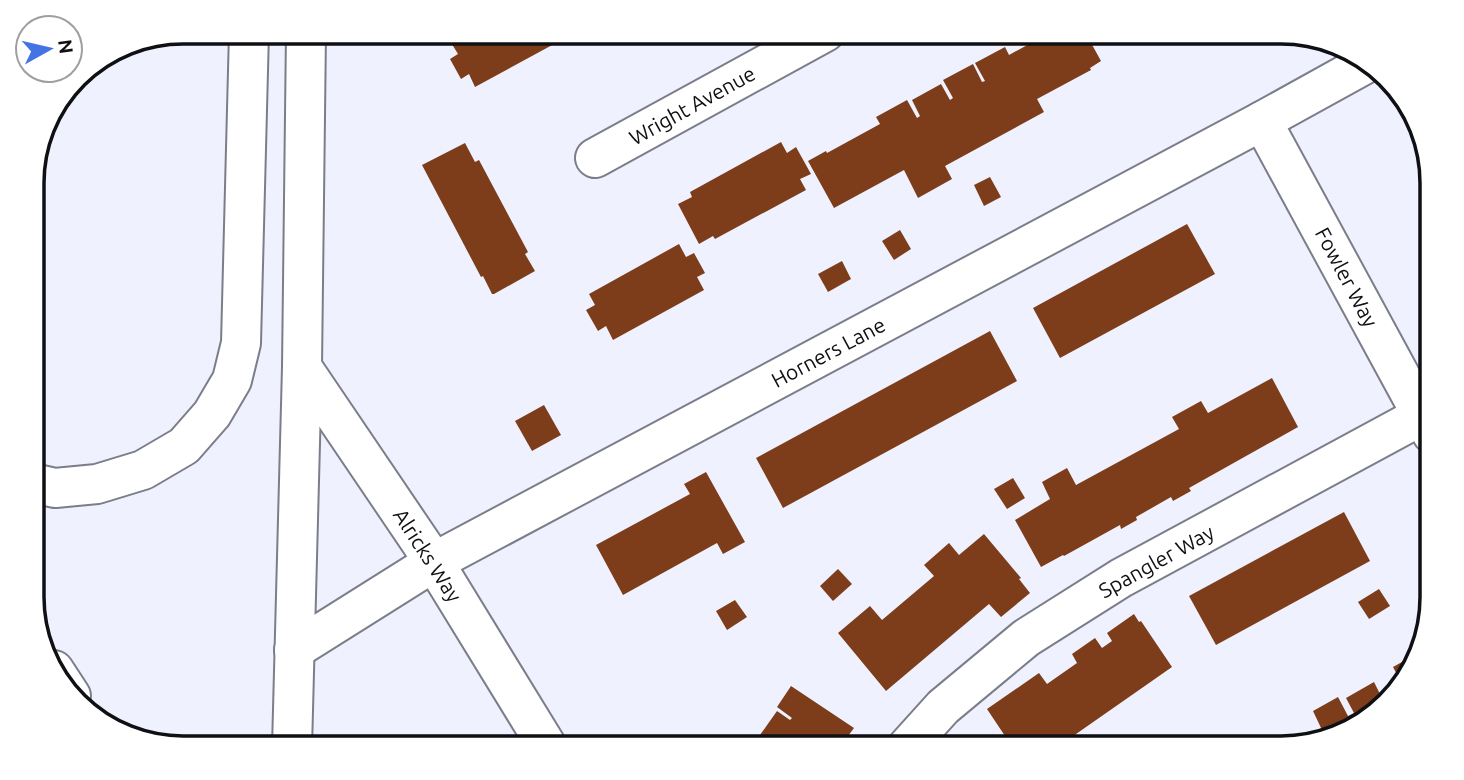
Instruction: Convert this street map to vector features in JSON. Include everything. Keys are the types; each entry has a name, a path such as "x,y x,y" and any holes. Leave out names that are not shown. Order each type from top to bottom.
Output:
{"street":[{"path":"44,486 55,488 97,484 143,470 184,446 212,414 232,380 241,344 250,44"},
{"path":"292,736 302,367 306,44"},
{"name":"Wright Avenue","path":"595,158 803,44"},
{"name":"Horners Lane","path":"294,650 434,562 1359,67"},
{"name":"Fowler Way","path":"1262,121 1420,403"},
{"name":"Alricks Way","path":"302,367 434,562 541,736"},
{"name":"Spangler Way","path":"917,736 943,707 1026,638 1121,578 1420,424"}],"building":[{"path":"452,44 554,44 475,87 469,74 461,79 450,59 458,54"},
{"path":"1029,44 1092,44 1101,61 1090,68 1091,70 1037,99 1044,112 945,166 952,179 918,198 904,170 834,208 808,161 880,124 876,117 907,100 917,118 920,116 912,100 941,84 950,100 953,98 943,80 973,64 982,82 985,81 975,63 1005,47 1009,55"},
{"path":"781,142 787,153 796,147 811,174 800,179 806,190 715,239 713,236 699,244 678,204 692,197 690,192"},
{"path":"465,143 475,162 479,160 528,252 525,254 535,271 494,294 483,276 481,277 422,165"},
{"path":"990,177 1001,197 984,206 974,185"},
{"path":"1187,224 1215,274 1060,358 1033,308"},
{"path":"900,230 911,249 894,260 882,241"},
{"path":"679,244 686,257 694,253 705,273 697,277 704,290 613,340 606,326 598,331 586,310 595,305 589,294"},
{"path":"842,261 851,279 828,292 818,274"},
{"path":"990,331 1017,381 783,508 756,458"},
{"path":"1272,378 1298,427 1189,488 1191,491 1173,501 1171,497 1121,529 1120,525 1041,567 1015,520 1050,499 1042,482 1067,468 1076,485 1179,429 1172,417 1201,401 1208,413"},
{"path":"544,405 561,435 532,451 515,421"},
{"path":"706,472 745,542 723,554 717,543 623,595 596,545 690,494 684,484"},
{"path":"1013,478 1025,498 1007,509 994,489"},
{"path":"1344,512 1370,561 1216,645 1189,596"},
{"path":"984,534 1021,578 1019,579 1030,593 1001,617 989,604 886,691 838,633 870,606 882,620 934,576 924,565 949,543 959,555"},
{"path":"838,569 852,584 833,601 820,586"},
{"path":"1379,589 1390,606 1369,619 1358,602"},
{"path":"735,600 747,617 727,630 716,611"},
{"path":"1134,614 1172,667 1073,736 1005,736 987,709 1039,673 1047,684 1077,663 1072,654 1095,638 1102,648 1112,641 1107,633"},
{"path":"1405,660 1397,675 1393,667"},
{"path":"1374,682 1380,695 1359,713 1321,730 1313,711 1338,697 1348,716 1354,713 1346,698"},
{"path":"791,686 854,728 848,736 759,736 777,711 790,720 792,718 777,707"}]}
